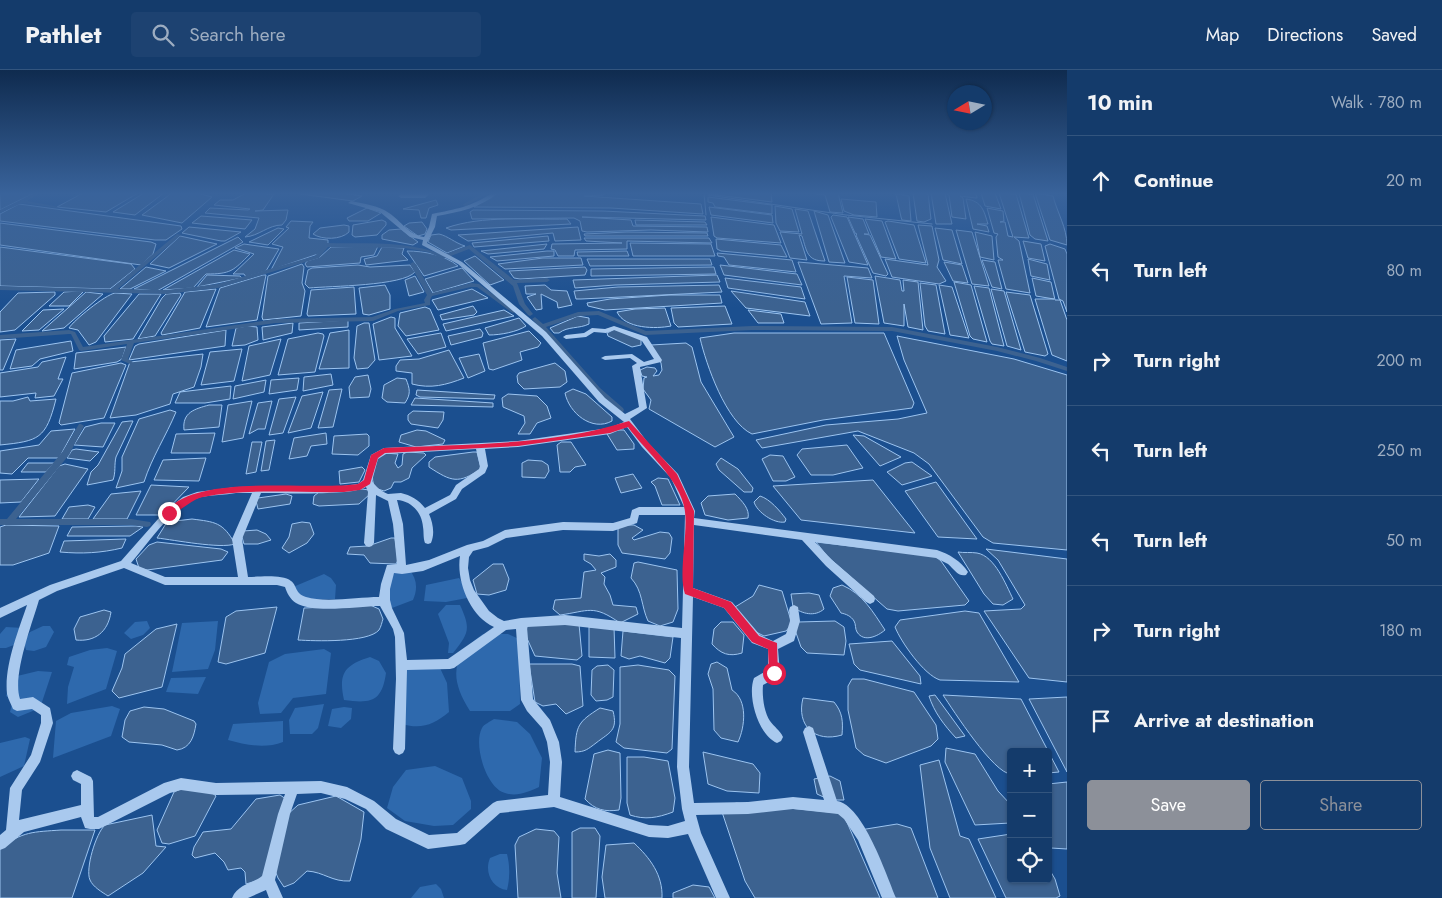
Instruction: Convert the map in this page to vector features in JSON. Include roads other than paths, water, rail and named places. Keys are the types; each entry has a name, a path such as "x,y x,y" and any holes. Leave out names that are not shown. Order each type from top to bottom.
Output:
{"street":[{"path":"408,232 416,238 425,239"},
{"path":"429,232 425,239 426,246 462,265 544,334 602,400 627,421 645,445 674,476 690,516 685,633 683,767 688,809 693,826 723,898"},
{"path":"369,543 369,485 374,457 384,451 480,447 610,431 627,421 643,408 635,367 658,360 645,338 618,328 592,330 586,335 566,337"},
{"path":"605,358 632,356 642,364"},
{"path":"425,512 444,504 453,497 459,487 482,471 484,466 480,447"},
{"path":"0,614 34,596 84,576 124,564 169,513 186,500 200,494 258,490 344,489 369,485 384,496 406,499 425,512 429,526 428,540"},
{"path":"244,581 237,539 258,490"},
{"path":"392,497 398,524 402,570"},
{"path":"399,749 401,665 396,623 387,610 384,600 390,568 402,570 430,567 505,534 587,524 604,528 623,526 634,520 635,513 638,511 690,516 805,537 937,554 950,560 963,572"},
{"path":"805,537 829,564 870,599"},
{"path":"468,550 464,568 471,595 489,620 504,626"},
{"path":"124,564 164,580 277,581 288,584 294,596 302,602 384,600"},
{"path":"688,591 728,605 756,639 773,646"},
{"path":"12,831 16,788 36,758 47,723 46,712 32,704 17,705 12,696 13,677 34,596"},
{"path":"773,646 790,637 795,621 794,610"},
{"path":"401,665 450,664 504,626 521,623 565,620 685,633"},
{"path":"521,623 527,700 530,707 546,725 554,751 554,801"},
{"path":"773,646 774,673 758,682 757,692 764,721 777,737"},
{"path":"809,732 832,807"},
{"path":"77,776 87,781 86,810 90,823 99,822 168,787 181,784 216,789 321,787 347,792 370,806 390,824 428,842 460,839 497,807 554,801 649,831 668,832 693,826"},
{"path":"239,898 245,891 264,884 268,880 284,814 294,788"},
{"path":"688,809 748,808 793,803 832,807 847,812 852,818 889,898"},
{"path":"0,842 21,826 86,810"},
{"path":"268,880 276,898"}],"waterway":[{"path":"112,291 179,235"},
{"path":"112,291 167,292 218,286 317,257 327,245 405,246 429,251 443,257 470,247 516,285 522,304 530,314"},
{"path":"413,264 430,295"},
{"path":"513,282 547,280"},
{"path":"430,295 471,285 479,286 513,311"},
{"path":"0,288 112,291"},
{"path":"0,337 69,332 73,333 81,349 276,321 373,319 397,310 428,304 427,300 430,295"},
{"path":"542,326 578,314 599,313 645,333 752,328 892,329 997,349 1038,359 1067,369"},
{"path":"535,319 542,326"},
{"path":"542,326 597,389 621,410"},
{"path":"130,362 124,360 131,343"},
{"path":"10,521 66,453 81,426"},
{"path":"0,522 131,522 147,524"}]}
